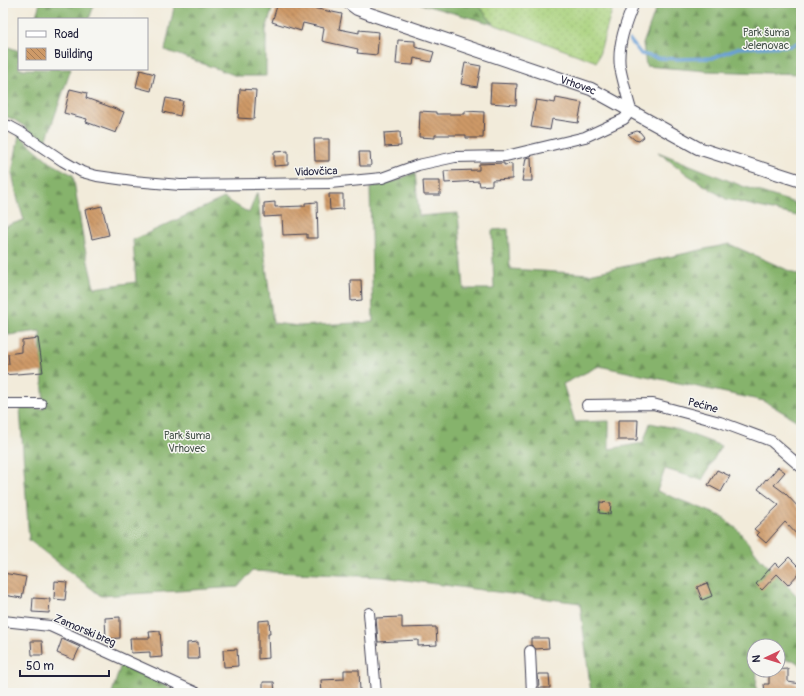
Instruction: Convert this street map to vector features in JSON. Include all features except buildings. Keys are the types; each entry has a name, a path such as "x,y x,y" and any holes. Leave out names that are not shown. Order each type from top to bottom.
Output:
{"street":[{"name":"Vrhovec","path":"349,3 373,15 590,89 631,110 698,148 801,181"},
{"path":"631,110 620,66 624,24 634,3"},
{"name":"Vidovčica","path":"3,125 9,126 20,132 82,172 97,176 180,185 330,183 382,178 418,166 455,157 506,156 578,139 609,127 624,119 631,110"},
{"path":"3,404 41,404"},
{"name":"Pećine","path":"587,405 653,404 720,422 771,441 801,467"},
{"path":"369,613 376,693"},
{"name":"Zamorski breg","path":"3,621 50,626 197,693"},
{"path":"530,651 532,693"}],"green space":[{"path":"40,3 95,3 89,18 35,18"},
{"path":"175,3 274,3 266,30 266,76 237,76 165,50"},
{"path":"417,3 477,3 493,24"},
{"path":"477,3 614,3 597,62 493,24"},
{"name":"Park šuma Jelenovac","path":"658,3 801,3 801,74 706,71 646,66 643,44"},
{"path":"3,45 18,51 18,70 71,70 45,144 20,123 9,117 3,116"},
{"name":"Park šuma Vrhovec","path":"19,135 51,163 73,175 84,244 94,288 136,282 133,240 224,198 249,213 257,192 273,323 299,326 373,322 370,187 396,181 415,172 419,216 458,213 464,289 494,289 492,230 508,229 510,269 589,274 729,244 801,276 801,423 764,401 599,366 563,384 575,422 609,421 609,449 643,443 650,423 674,428 721,446 702,480 665,469 657,491 721,516 738,530 760,558 801,600 801,665 793,660 786,660 786,638 746,638 746,678 757,678 756,693 591,693 580,603 383,577 252,571 238,587 101,596 29,540 20,408 44,409 40,331 9,335 7,306 3,298 3,227 24,220 12,173"},
{"path":"658,152 742,186 801,205 801,217 726,199 688,175"},
{"path":"3,306 7,306 9,335 3,335"},
{"path":"121,664 180,693 112,693"}],"waterway":[{"path":"630,40 641,54 659,58 678,59 713,58 738,48 791,46 801,41"}]}
